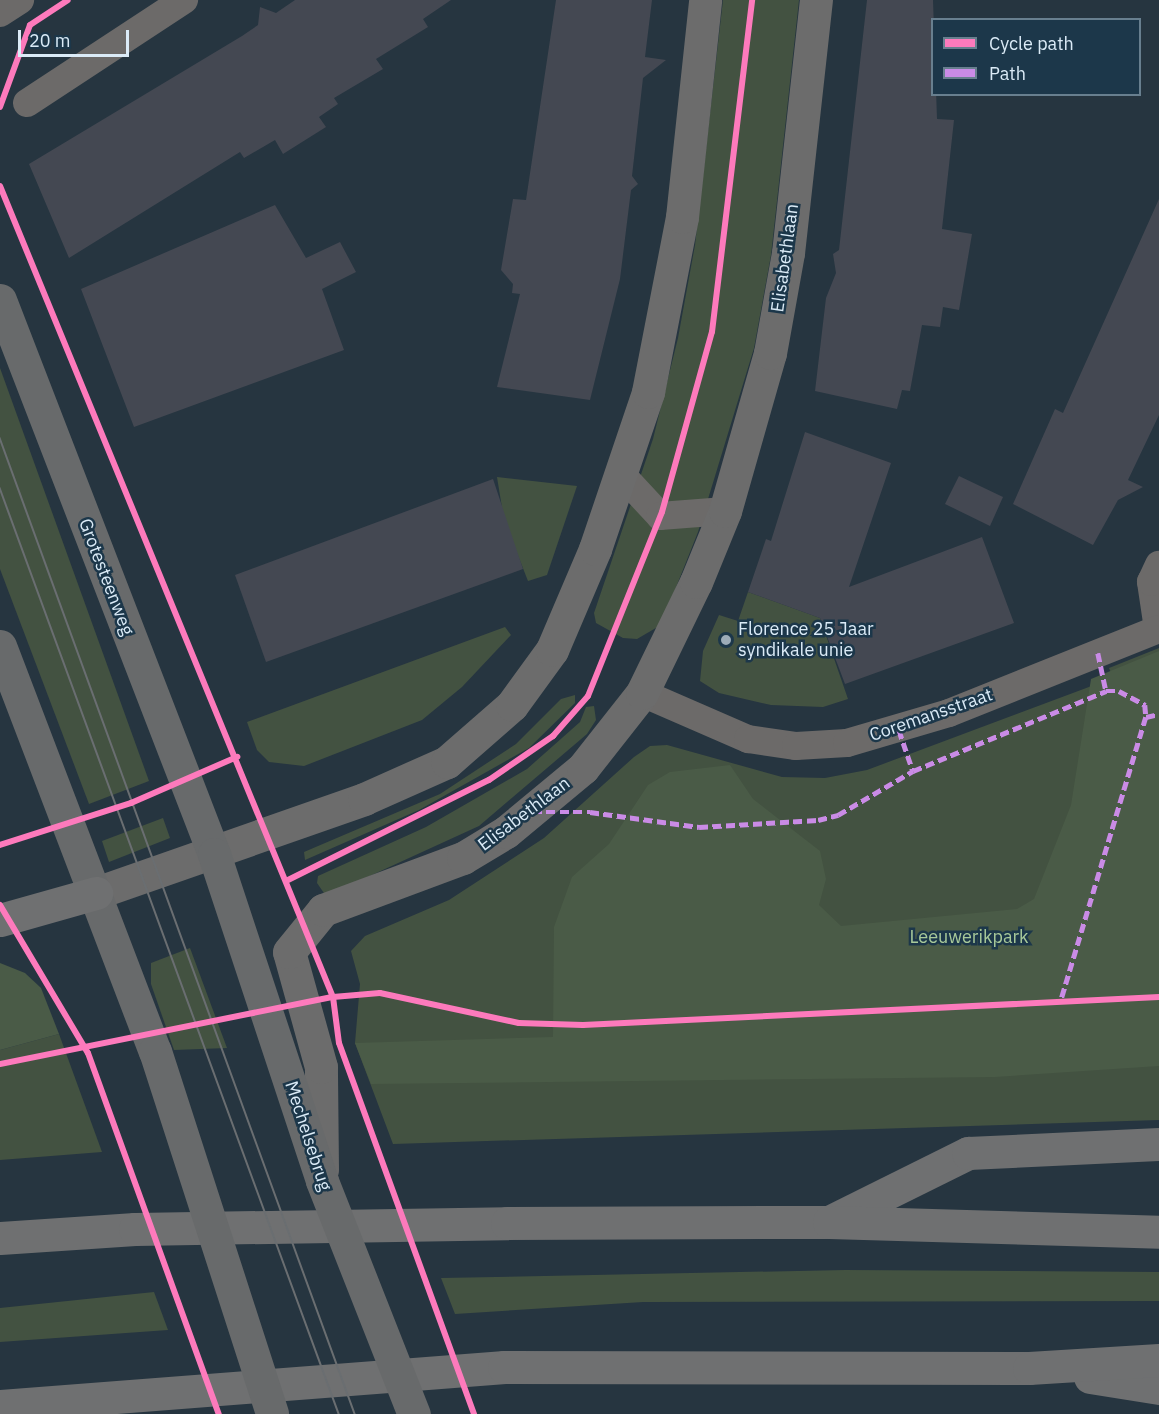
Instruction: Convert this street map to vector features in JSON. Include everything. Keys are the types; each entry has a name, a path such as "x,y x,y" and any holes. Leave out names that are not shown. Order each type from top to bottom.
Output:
{"highway":[{"path":"0,920 96,893"},
{"path":"828,1222 968,1153 1159,1144"},
{"path":"0,1238 135,1229 828,1222 1159,1232"},
{"path":"0,1406 504,1367 1029,1368 1159,1359"},
{"path":"1029,1368 1159,1388"}],"main road":[{"path":"96,893 214,854 408,781 484,734 552,650 622,475 648,392 670,288 705,0"},
{"name":"Elisabethlaan","path":"322,1181 321,1067 289,952 304,928 324,910 463,858 506,832 583,768 642,693 673,638 725,511 780,304 816,0"},
{"name":"Grotesteenweg","path":"0,300 214,854"},
{"path":"0,646 155,1051 272,1414"},
{"name":"Mechelsebrug","path":"214,854 322,1181 414,1414"}],"street":[{"path":"0,13 20,0"},
{"path":"27,102 184,0"},
{"path":"622,475 660,516 725,511"},
{"path":"1159,565 1151,582 1159,629"},
{"name":"Coremansstraat","path":"642,693 748,739 796,746 846,742 949,713 1159,629"}],"green space":[{"path":"723,0 799,0 771,255 754,348 698,532 661,625 637,639 623,638 596,623 594,613 653,439 678,338 695,245"},
{"path":"0,368 149,781 89,804 0,569"},
{"path":"497,477 577,486 547,575 528,581 504,520"},
{"path":"748,592 820,618 848,699 823,707 771,705 719,693 700,681 703,651 719,615 738,621"},
{"path":"505,627 511,635 462,687 422,720 304,766 269,762 257,750 247,722"},
{"name":"Leeuwerikpark","path":"1159,648 1159,1120 393,1144 355,1043 360,984 351,951 365,936 449,900 544,838 634,757 650,746 667,745 782,777 825,778 867,770 1113,678 1109,668"},
{"path":"1159,651 1159,1066 995,1077 371,1084 355,1043 553,1037 554,927 572,877 609,844 648,785 670,772 730,765 753,799 820,851 826,879 819,905 841,926 1017,909 1034,899 1071,805 1091,679"},
{"path":"575,695 575,703 529,748 419,810 305,860 304,852 440,794 516,744 561,699"},
{"path":"594,706 596,720 587,734 479,826 326,896 317,883 318,876 426,827 527,769 580,722 586,707"},
{"path":"163,818 170,838 109,862 102,841"},
{"path":"190,948 227,1048 174,1050 151,984 151,963"},
{"path":"0,963 25,973 41,988 59,1034 0,1050"},
{"path":"59,1034 102,1152 0,1160 0,1050"},
{"path":"845,1270 1159,1272 1159,1301 643,1302 455,1314 441,1278"},
{"path":"154,1292 168,1330 0,1342 0,1308"}],"building":[{"path":"295,0 451,0 423,19 428,27 376,59 383,69 334,98 338,104 319,117 326,127 283,154 275,140 244,158 240,152 69,258 29,164 242,36 258,25 260,7 276,13"},
{"path":"556,0 652,0 645,57 666,60 643,78 632,176 638,184 631,190 620,279 590,400 497,387 520,294 512,293 513,284 501,270 513,199 526,200"},
{"path":"867,0 933,0 931,96 936,96 937,119 954,120 942,229 972,234 959,310 943,307 940,327 922,325 910,391 902,390 897,409 815,391 826,298 836,273 833,254 839,250"},
{"path":"1159,199 1159,415 1128,480 1143,487 1118,500 1093,545 1013,504 1055,409 1063,413"},
{"path":"275,205 306,258 340,242 356,272 322,289 344,350 134,427 81,289"},
{"path":"805,432 891,463 849,587 982,537 1014,623 845,684 820,618 748,592 766,539 771,541"},
{"path":"959,476 1003,497 990,526 945,504"},
{"path":"493,479 523,569 266,662 235,575"}],"tram line":[{"path":"0,438 355,1414"},
{"path":"0,488 339,1414"}],"marked path":[{"path":"1098,653 1106,691"},
{"path":"533,812 590,812 699,827 818,820 838,815 913,771 1106,691 1119,691 1145,705 1146,717 1061,1001"},
{"path":"1146,717 1159,714"},
{"path":"899,730 913,771"}],"cycle path":[{"path":"0,107 30,25 68,0"},
{"path":"286,881 489,780 553,736 588,696 662,512 712,332 752,0"},
{"path":"0,186 333,997 339,1043 474,1414"},
{"path":"0,845 131,803 237,757"},
{"path":"0,905 88,1053 219,1414"},
{"path":"0,1064 333,997 380,993 519,1023 583,1025 1159,997"}],"place":[{"name":"Florence 25 Jaar syndikale unie","path":"726,640"}]}
